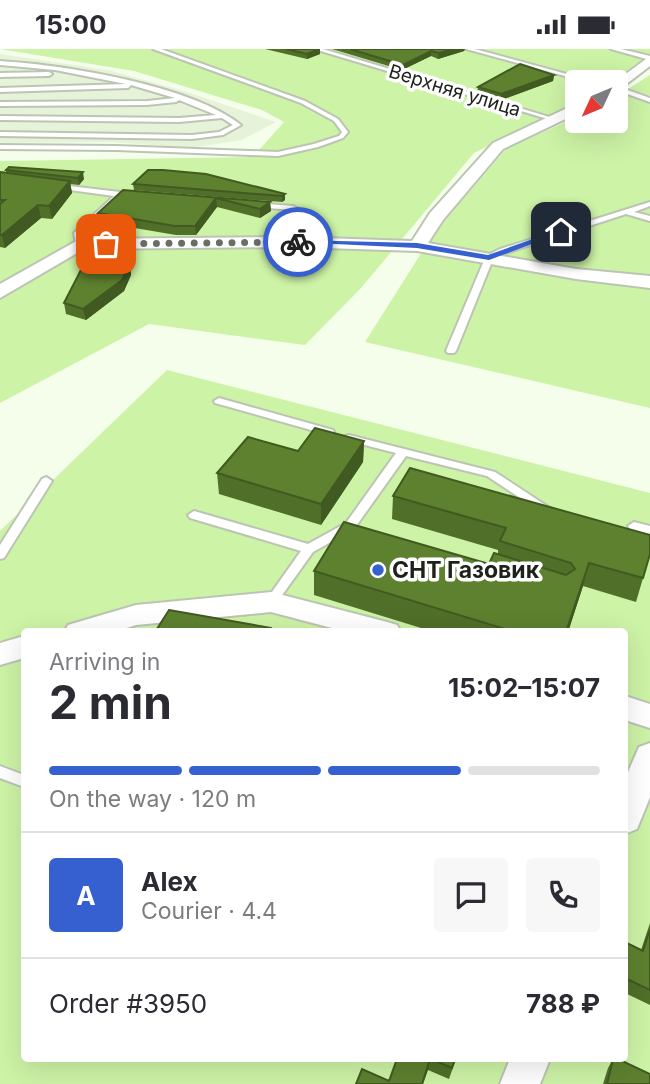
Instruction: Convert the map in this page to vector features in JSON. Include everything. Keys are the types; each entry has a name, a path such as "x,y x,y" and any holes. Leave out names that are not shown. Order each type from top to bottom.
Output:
{"street":[{"path":"628,78 650,59"},
{"path":"417,246 436,217 498,146 565,113"},
{"path":"0,292 80,244 294,242 417,246 576,274 650,282"},
{"path":"92,628 136,615 271,602 372,628"},
{"path":"0,654 21,648"},
{"path":"628,709 650,716"},
{"path":"628,811 650,755"},
{"path":"520,1084 529,1062"}],"lane":[{"path":"0,147 278,154 316,146 341,137 345,132 336,120 303,102 156,49"},
{"name":"Верхняя улица","path":"317,49 552,119"},
{"path":"469,49 565,75"},
{"path":"614,49 650,59"},
{"path":"0,63 78,73 135,86 225,115 238,125 221,134 191,137 0,134"},
{"path":"0,75 78,73"},
{"path":"0,90 135,86"},
{"path":"628,93 649,99"},
{"path":"0,104 147,103 180,99"},
{"path":"0,118 179,120 225,115"},
{"path":"40,185 131,195"},
{"path":"80,244 78,233 120,194"},
{"path":"241,204 293,208"},
{"path":"451,351 489,258 503,251 650,204"},
{"path":"628,212 650,219"},
{"path":"219,401 402,453 491,474 560,517"},
{"path":"271,602 309,549 350,526 402,453"},
{"path":"0,555 46,481"},
{"path":"194,515 309,549"},
{"path":"350,526 363,530"},
{"path":"634,526 650,530"},
{"path":"0,772 21,780"}],"shaded area":[{"path":"0,54 108,70 184,91 276,122 242,140 190,148 109,142 0,143"}],"green space":[{"path":"0,49 650,49 650,54 628,70 565,70 565,108 474,153 361,288 305,345 149,324 0,403 0,161 253,157 284,122 262,110 134,71"},
{"path":"650,75 650,408 365,342 434,233 507,148 565,122 565,133 628,133 628,89"},
{"path":"167,370 650,493 650,1084 0,1084 0,531"}],"building":[{"path":"286,49 319,49 307,54"},
{"path":"350,49 453,49 439,53 431,51 403,65"},
{"path":"520,64 554,75 501,94 478,87"},
{"path":"9,167 83,172 78,178 6,170"},
{"path":"148,170 206,174 285,194 282,196 133,184"},
{"path":"0,172 70,181 49,206 38,205 0,235 0,204 5,200 0,200"},
{"path":"123,190 270,202 260,209 216,198 195,226 175,226 98,213"},
{"path":"85,262 130,264 122,280 83,309 64,303"},
{"path":"315,428 364,441 321,504 217,473 248,437 298,451"},
{"path":"410,468 650,535 650,554 643,578 589,563 567,628 502,628 314,571 344,522 489,564 494,553 566,575 575,569 571,563 500,541 506,528 393,496"},
{"path":"169,610 271,628 158,628"},
{"path":"650,929 650,990 628,979 628,944 643,951"},
{"path":"396,1062 429,1062 422,1084 356,1084 362,1069 389,1081"},
{"path":"438,1062 454,1062 452,1068"},
{"path":"612,1062 624,1062 650,1074 650,1084 607,1084"}],"way so far":[{"path":"106,244 298,242"}],"place":[{"name":"СНТ Газовик","path":"378,570"}],"route":[{"path":"298,242 417,246 489,258 561,232"}]}
